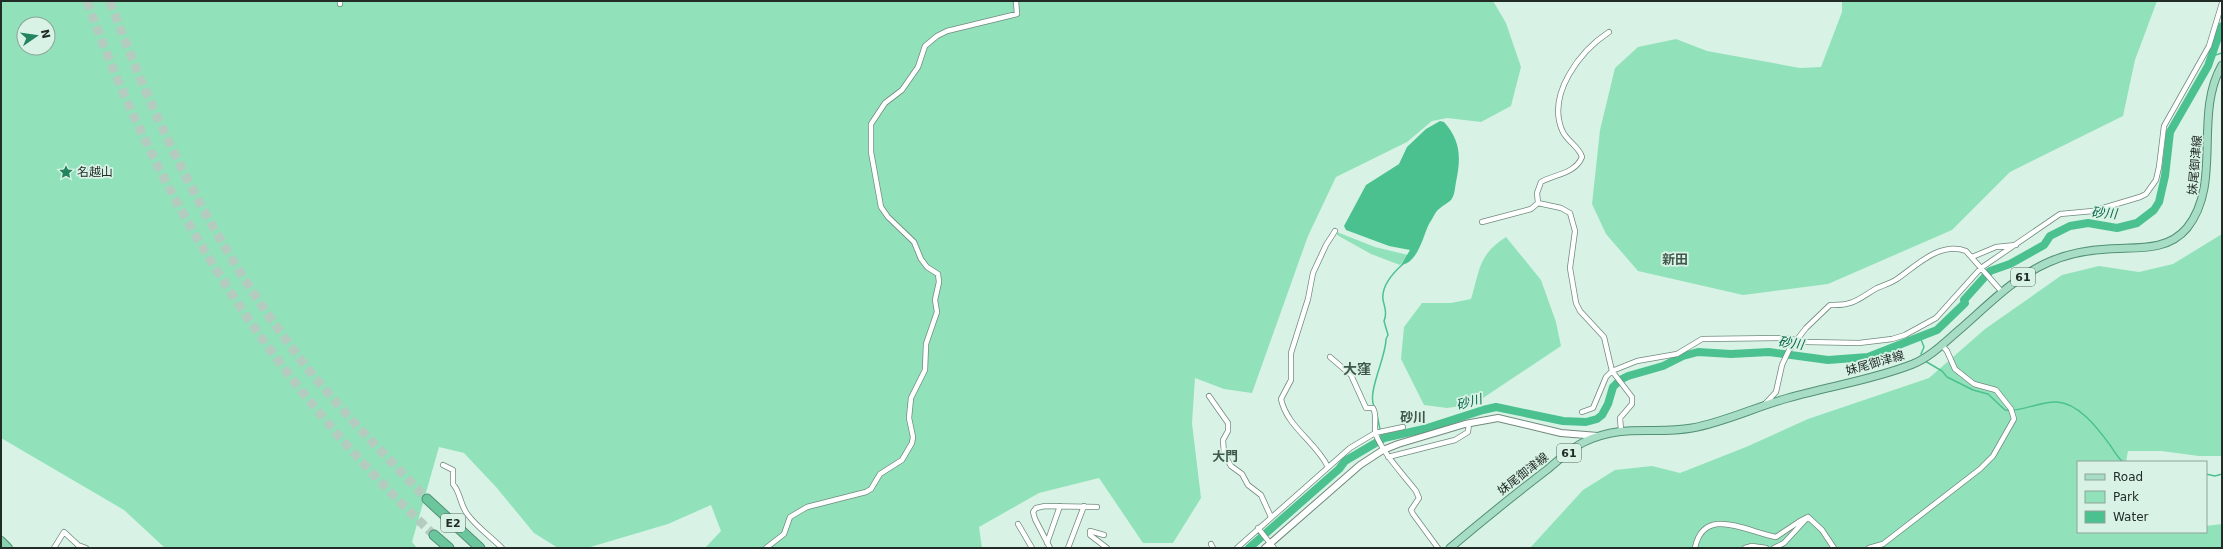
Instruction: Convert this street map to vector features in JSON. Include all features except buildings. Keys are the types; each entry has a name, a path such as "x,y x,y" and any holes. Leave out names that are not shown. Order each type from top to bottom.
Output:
{"highway":[{"name":"E2","path":"427,498 480,548"},
{"name":"E2","path":"434,535 449,548"},
{"path":"1,541 8,548"}],"main road":[{"name":"妹尾御津線","path":"1450,548 1499,507 1581,443 1622,430 1677,430 1694,428 1787,398 1904,367 1917,362 1942,345 2002,292 2037,268 2060,257 2106,249 2158,246 2173,240 2185,231 2199,212 2204,197 2210,97 2222,65"}],"street":[{"path":"766,548 784,534 787,522 798,511 807,507 866,492 871,489 880,474 902,460 908,451 913,436 909,418 911,398 926,370 926,344 937,312 935,300 939,282 938,274 927,267 921,259 914,242 888,218 881,207 871,152 872,124 884,103 900,93 908,82 918,67 922,53 930,41 947,31 1017,14 1016,1"},
{"path":"1582,412 1593,408 1606,378 1613,372 1637,361 1677,354 1702,339 1798,340 1806,342 1859,343 1905,336 1936,318 1982,269 2060,214 2093,211 2140,197 2152,187 2159,168 2164,126 2209,46 2222,3"},
{"path":"1538,203 1537,193 1541,182 1567,172 1580,162 1582,157 1562,130 1558,116 1561,93 1567,79 1589,48 1609,32"},
{"path":"1482,222 1531,209 1538,203"},
{"path":"1538,203 1561,208 1570,214 1572,218 1575,231 1570,268 1576,303 1580,311 1604,337 1613,372 1628,390 1633,400 1620,418 1622,430"},
{"path":"1328,467 1324,458 1288,417 1281,399 1290,380 1291,353 1308,299 1313,273 1326,245 1335,231"},
{"path":"1972,257 1996,247 2016,245"},
{"path":"1763,406 1776,392 1785,358 1789,350 1816,317 1830,305 1845,305 1858,301 1878,288 1896,280 1918,263 1932,255 1941,251 1962,249 1972,257 2002,292"},
{"path":"1869,548 1883,544 1986,464 1998,449 2012,421 2012,410 1996,390 1974,384 1955,369 1947,351 1942,345"},
{"path":"1330,357 1351,375 1366,408 1373,408 1375,411 1382,448 1416,491 1419,498 1411,510 1438,548"},
{"path":"1209,396 1228,423 1228,431 1222,440 1224,454 1231,466 1242,474 1248,485 1261,495 1271,517"},
{"path":"1264,548 1360,465 1382,448 1469,423 1498,418 1561,433 1602,436"},
{"path":"1388,457 1455,440 1468,432 1469,423"},
{"path":"1237,548 1350,448 1378,432 1402,427"},
{"path":"443,465 453,470 453,484 459,491 460,500 467,515 502,548"},
{"path":"1050,548 1035,519 1034,512 1039,506 1097,507"},
{"path":"1047,543 1060,506"},
{"path":"1068,548 1084,506"},
{"path":"1695,548 1701,533 1711,525 1719,523 1731,524 1776,537 1800,521 1808,518"},
{"path":"1774,548 1784,544 1808,518"},
{"path":"1808,518 1822,530 1834,548"},
{"path":"1018,524 1032,548"},
{"path":"1259,528 1271,543"},
{"path":"1104,535 1090,531 1090,535 1107,548"},
{"path":"54,548 56,542 64,532 78,545 85,548"},
{"path":"1745,548 1752,546 1766,548"}],"green space":[{"path":"1,1 1493,1 1506,23 1521,67 1511,106 1481,122 1447,118 1432,121 1407,142 1336,177 1308,236 1252,393 1224,389 1195,378 1192,423 1201,498 1173,543 1143,543 1099,478 1039,493 979,527 982,548 705,548 721,531 711,505 668,524 587,548 558,548 534,533 496,487 464,453 439,447 412,542 417,548 165,548 124,510 1,438"},
{"path":"1842,1 2157,1 2135,60 2123,116 2010,172 1952,230 1828,284 1743,295 1638,271 1606,234 1592,204 1600,130 1615,68 1638,47 1676,39 1707,51 1800,68 1821,67 1842,12"},
{"path":"1337,232 1375,247 1408,255 1400,265 1371,254 1337,235"},
{"path":"2222,234 2222,456 2199,456 2161,451 2128,451 2126,461 2077,461 2077,533 2207,533 2207,526 2222,524 2222,548 1530,548 1583,490 1615,470 1652,466 1680,473 1746,447 1808,419 1929,378 1985,329 2062,275 2099,266 2139,272 2173,264"},
{"path":"1506,237 1541,280 1556,322 1561,346 1474,404 1447,408 1424,405 1401,359 1404,327 1422,303 1451,303 1471,299 1481,264 1490,250"}],"water":[{"path":"1440,121 1444,122 1450,129 1457,143 1459,165 1454,193 1451,200 1440,208 1435,214 1416,254 1407,263 1401,265 1410,250 1389,246 1346,230 1344,226 1366,185 1399,164 1407,147 1426,129"}],"waterway":[{"name":"砂川","path":"1249,548 1339,469 1345,461 1384,438 1424,429 1496,407 1563,421 1586,422 1597,419 1602,415 1608,404 1613,387 1620,380 1628,376 1663,366 1683,356 1698,352 1731,354 1769,352 1828,360 1868,357 1937,330 1965,303 1964,300 1990,271 2010,264 2044,245 2050,236 2070,226 2088,223 2117,228 2137,223 2154,210 2159,202 2165,176 2170,132 2208,66 2222,26"},
{"path":"2212,56 2222,53"},
{"path":"1374,406 1373,393 1388,335 1384,321 1386,313 1383,300 1384,290 1389,280 1403,264"},
{"path":"1920,337 1924,347 1921,354"},
{"path":"1925,361 1942,371 1947,377 1973,390 1988,394 2005,410 2017,410 2050,402 2065,403 2073,407 2094,425 2122,461"},
{"path":"1377,415 1382,439"},
{"path":"2207,474 2215,476 2222,474"}],"tunnel":[{"path":"87,1 117,77 150,150 187,221 228,289 273,354 323,417 376,477 434,535"},
{"path":"110,1 146,92 188,181 212,224 263,308 307,368 323,387 427,499"}],"place":[{"name":"名越山","path":"66,172"}],"district":[{"name":"新田","path":"1675,259"},
{"name":"大窪","path":"1357,369"},
{"name":"砂川","path":"1413,417"},
{"name":"大門","path":"1225,456"}]}
